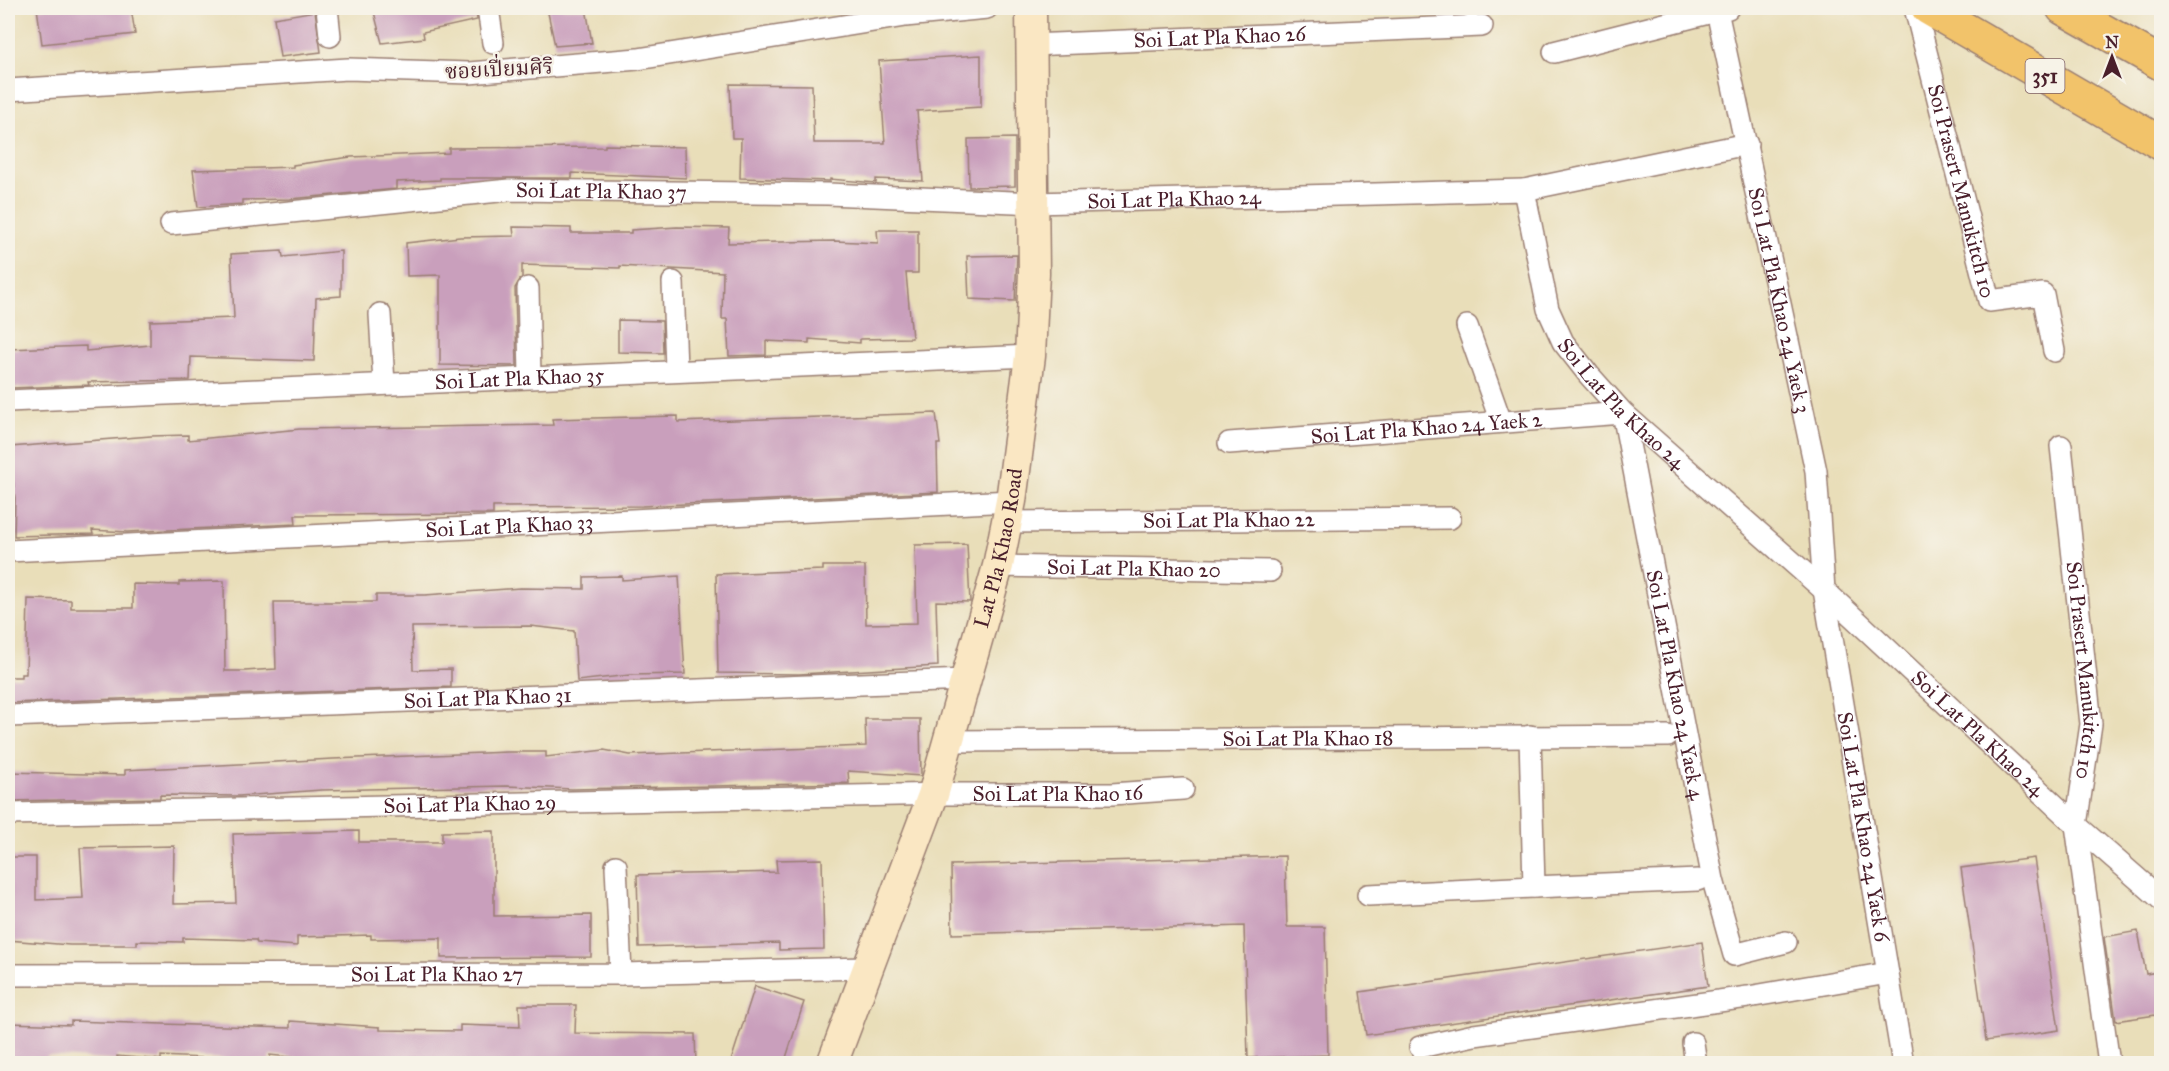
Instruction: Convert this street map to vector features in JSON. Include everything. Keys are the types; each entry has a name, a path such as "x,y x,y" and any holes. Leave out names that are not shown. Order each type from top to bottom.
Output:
{"main road":[{"name":"Lat Pla Khao Road","path":"831,1064 933,795 998,566 1009,512 1030,356 1034,203 1031,8"},
{"name":"351","path":"1928,8 2162,144"},
{"path":"2063,8 2101,19 2162,64"}],"street":[{"path":"327,8 330,36"},
{"path":"488,8 493,43"},
{"name":"ซอยเปี่ยมศิริ","path":"8,90 348,69 469,73 638,60 905,16 987,8"},
{"name":"Soi Prasert Manukitch 10","path":"1915,8 1989,301 2043,294 2054,351"},
{"path":"1554,52 1723,9"},
{"name":"Soi Lat Pla Khao 24 Yaek 3","path":"1723,9 1747,144 1816,471 1824,590"},
{"name":"Soi Lat Pla Khao 26","path":"1030,45 1482,26"},
{"path":"1524,190 1747,144"},
{"name":"Soi Lat Pla Khao 37","path":"171,224 509,190 828,194 1034,203"},
{"name":"Soi Lat Pla Khao 24","path":"1034,203 1524,190 1548,309 1563,342 1623,413 1824,590 2076,825 2162,900"},
{"path":"673,282 676,370"},
{"path":"528,288 530,377"},
{"path":"380,314 384,384"},
{"path":"1467,326 1501,422"},
{"name":"Soi Lat Pla Khao 35","path":"8,401 1030,356"},
{"name":"Soi Lat Pla Khao 24 Yaek 2","path":"1229,443 1623,413"},
{"name":"Soi Lat Pla Khao 24 Yaek 4","path":"1623,413 1713,880 1734,955 1786,942"},
{"name":"Soi Prasert Manukitch 10","path":"2061,446 2091,724 2076,825 2109,1064"},
{"name":"Soi Lat Pla Khao 22","path":"1009,512 1450,518"},
{"name":"Soi Lat Pla Khao 33","path":"8,551 1009,512"},
{"name":"Soi Lat Pla Khao 20","path":"998,566 1270,571"},
{"name":"Soi Lat Pla Khao 24 Yaek 6","path":"1824,590 1903,1064"},
{"name":"Soi Lat Pla Khao 31","path":"8,717 967,680"},
{"path":"1530,736 1534,887"},
{"name":"Soi Lat Pla Khao 18","path":"950,741 1668,736"},
{"name":"Soi Lat Pla Khao 16","path":"933,795 1112,794 1183,789"},
{"name":"Soi Lat Pla Khao 29","path":"8,814 933,795"},
{"path":"616,866 621,974"},
{"path":"1368,895 1698,880"},
{"name":"Soi Lat Pla Khao 27","path":"8,975 621,974 866,968"},
{"path":"1420,1047 1474,1035 1748,997 1888,973"}],"building":[{"path":"37,8 131,8 135,34 42,44"},
{"path":"373,8 476,8 477,20 423,32 424,38 382,43"},
{"path":"547,8 586,8 592,43 555,46"},
{"path":"315,11 321,52 280,57 274,18"},
{"path":"981,55 981,107 917,111 923,181 876,179 876,183 830,179 830,181 740,178 741,138 732,138 730,84 812,85 814,143 885,143 879,61"},
{"path":"1015,138 1015,186 969,187 968,139"},
{"path":"605,145 685,147 686,178 572,173 572,178 440,178 440,180 396,182 396,189 290,199 242,200 242,204 198,207 193,170 293,167 293,165 351,157 449,153 449,148 605,147"},
{"path":"513,227 571,228 571,233 631,233 631,230 677,227 729,228 728,243 835,241 878,243 877,230 918,230 918,273 906,273 912,338 860,339 860,343 809,339 809,343 766,341 766,355 729,356 727,319 722,319 723,272 620,266 620,268 522,265 522,277 515,288 517,366 440,365 440,275 407,276 406,243 460,237 514,236"},
{"path":"282,251 283,257 341,251 341,296 316,298 314,361 191,357 190,380 88,382 89,385 11,388 9,349 86,346 86,351 150,345 150,321 234,318 231,254"},
{"path":"1017,255 1015,301 969,299 967,256"},
{"path":"618,320 662,321 663,353 618,352"},
{"path":"936,413 940,444 937,444 938,492 642,506 493,507 493,514 295,515 296,524 127,532 92,530 93,534 14,536 15,499 10,447 151,436 188,435 188,440 300,429 553,425 552,419 678,416 678,422"},
{"path":"967,544 970,602 936,601 938,666 799,674 718,673 716,574 823,570 823,566 865,566 866,624 917,623 915,545"},
{"path":"622,576 622,580 679,576 685,674 630,675 577,681 574,631 530,626 412,627 413,670 451,669 451,687 8,703 8,677 21,677 21,674 26,674 28,599 71,600 71,608 133,608 133,584 179,585 179,582 224,581 225,671 245,671 276,669 274,602 376,602 376,595 425,595 520,588 584,589 584,577"},
{"path":"865,719 920,719 921,776 848,771 849,783 572,789 507,786 321,790 239,796 160,795 160,798 8,801 8,772 125,775 125,770 508,752 546,752 546,757 604,750 630,755 866,746"},
{"path":"359,831 359,842 442,842 442,832 494,831 494,916 591,915 591,957 441,958 441,938 371,939 371,935 297,937 297,946 257,943 256,940 183,938 183,942 137,941 137,945 70,945 8,940 8,857 36,857 36,900 83,898 80,848 174,846 173,904 236,903 233,834"},
{"path":"1285,856 1287,927 1325,927 1328,1055 1248,1058 1244,926 952,934 951,865"},
{"path":"2034,858 2059,1030 1986,1041 1961,868"},
{"path":"822,859 824,949 779,950 779,943 639,947 637,875 777,872 776,860"},
{"path":"2138,931 2146,974 2162,971 2162,1014 2116,1021 2104,937"},
{"path":"1702,942 1708,986 1366,1035 1360,992"},
{"path":"755,986 804,1002 784,1064 730,1064"},
{"path":"519,1005 576,1005 575,1033 695,1034 696,1064 355,1064 270,1055 270,1061 161,1056 161,1060 117,1056 117,1061 47,1056 47,1059 8,1059 9,1023 71,1025 71,1021 290,1028 290,1021 380,1027 380,1030 460,1031 460,1025 520,1027"}]}
